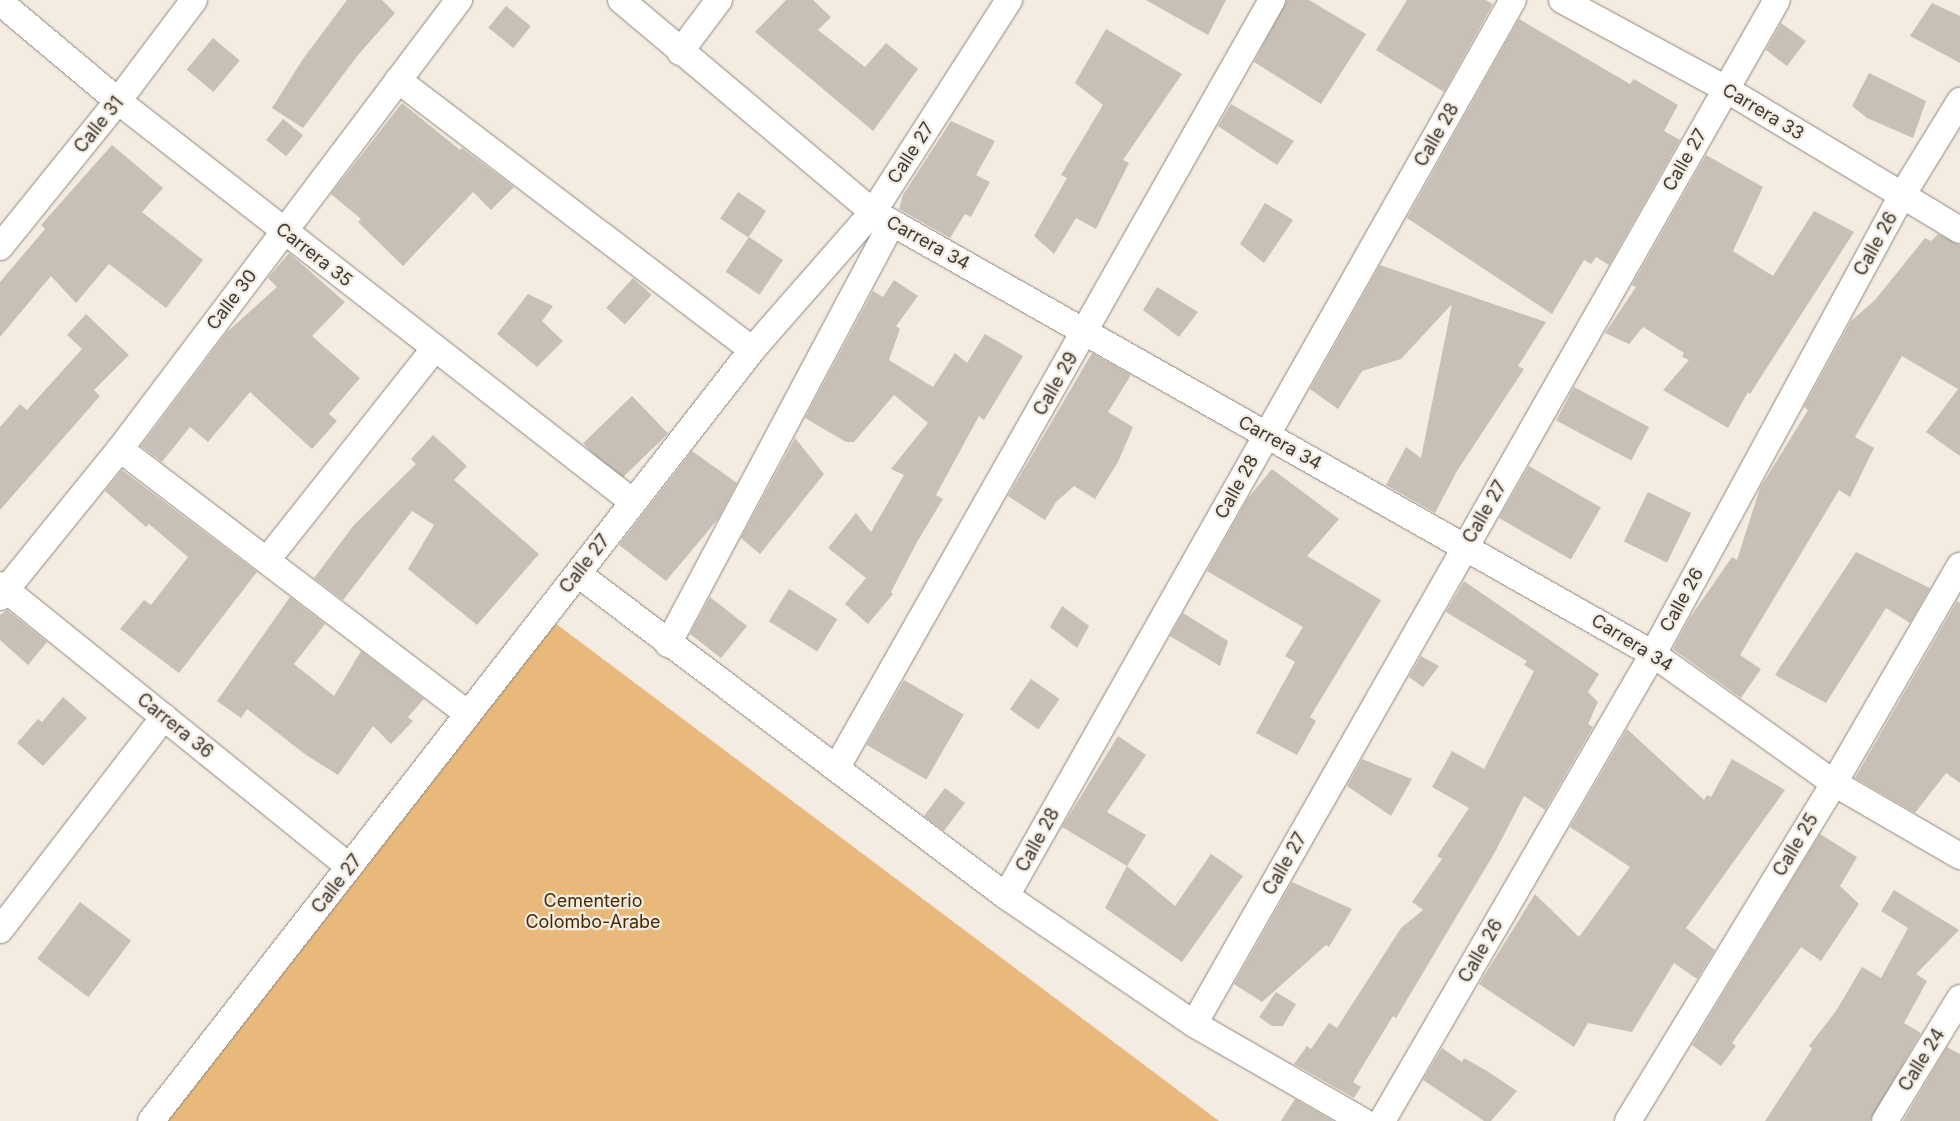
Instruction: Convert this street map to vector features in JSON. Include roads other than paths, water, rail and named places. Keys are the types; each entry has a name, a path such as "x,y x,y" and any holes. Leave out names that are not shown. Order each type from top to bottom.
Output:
{"street":[{"name":"Calle 31","path":"0,247 118,102 194,0"},
{"name":"Calle 30","path":"2,591 120,449 459,0"},
{"name":"Carrera 34","path":"621,0 680,52 883,217 1266,435 1466,546 1653,654 1834,783 1960,856"},
{"path":"680,52 719,0"},
{"name":"Calle 27","path":"151,1121 350,867 467,713 752,350 883,217 1009,0"},
{"name":"Calle 29","path":"837,767 1086,332 1272,0"},
{"name":"Calle 28","path":"1006,896 1513,0"},
{"name":"Carrera 33","path":"1562,0 1726,89 1901,198 1960,230"},
{"name":"Calle 27","path":"1194,1024 1776,0"},
{"name":"Carrera 35","path":"0,2 118,102 633,502"},
{"path":"398,80 752,350"},
{"name":"Calle 26","path":"1382,1121 1653,654 1901,198 1960,101"},
{"path":"668,644 883,217"},
{"path":"267,560 435,348"},
{"path":"120,449 467,713"},
{"name":"Calle 25","path":"1628,1121 1834,783 1960,566"},
{"path":"578,574 668,644 837,767 1006,896 1194,1024 1362,1121"},
{"name":"Carrera 36","path":"2,591 164,717 350,867"},
{"path":"0,930 164,717"},
{"name":"Calle 24","path":"1885,1121 1960,998"}],"park label":[{"name":"Cementerio Colombo-Arabe","path":"593,912"}]}
